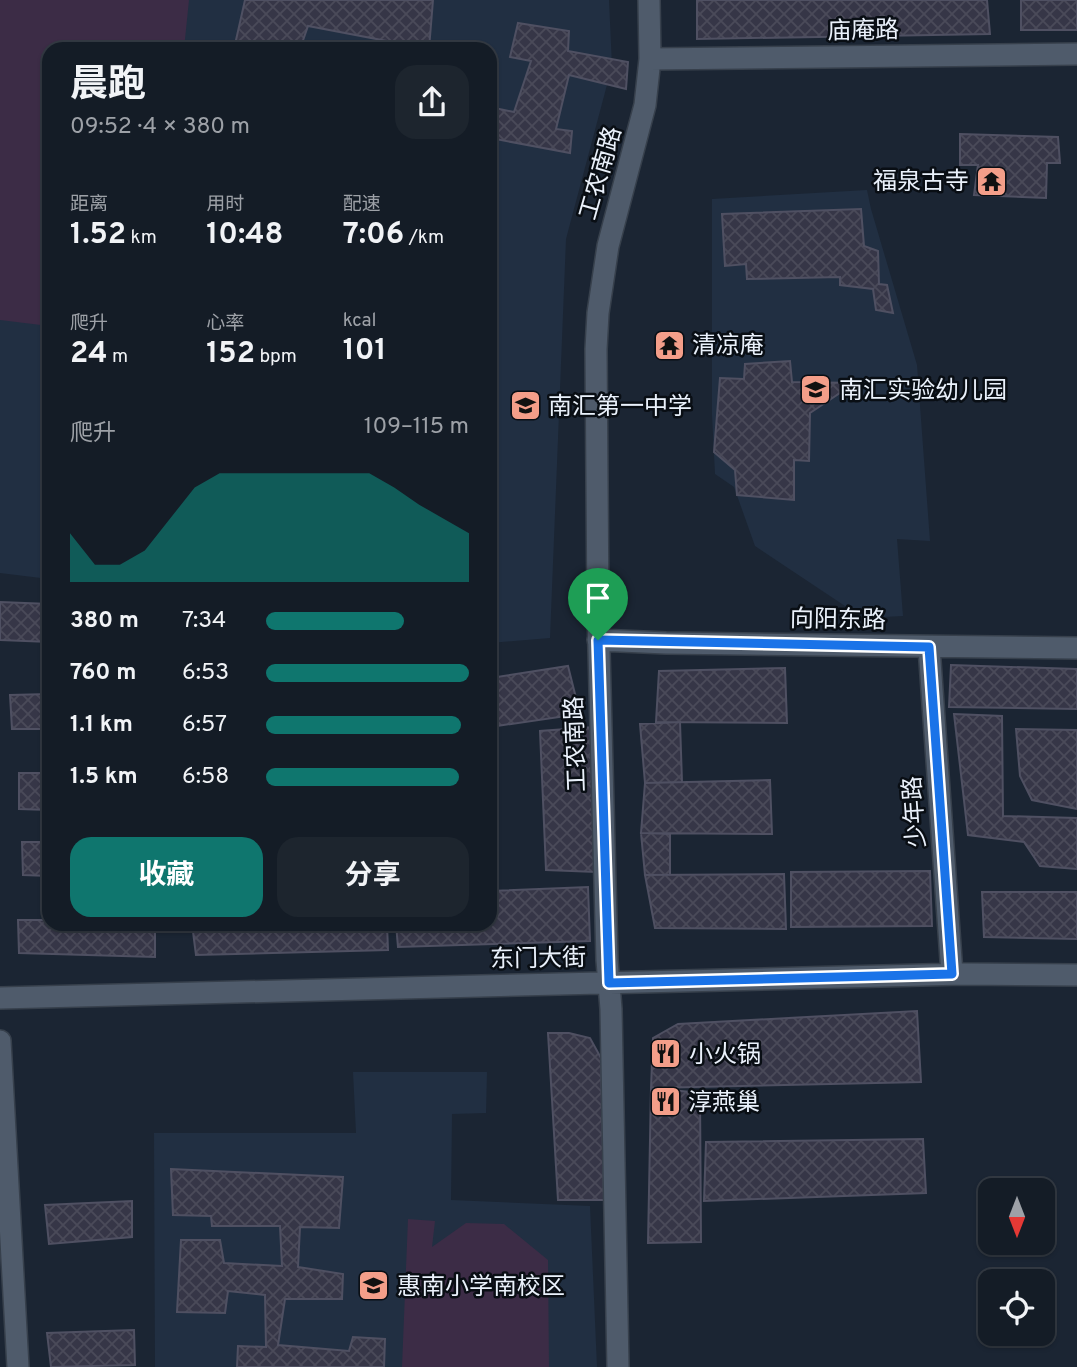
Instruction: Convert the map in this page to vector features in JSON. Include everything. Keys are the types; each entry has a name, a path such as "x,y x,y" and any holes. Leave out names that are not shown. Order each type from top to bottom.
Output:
{"street":[{"name":"工农南路","path":"618,1367 598,640 596,396 598,313 608,246 643,118 650,59 649,0"},
{"name":"庙庵路","path":"650,59 1077,54"},
{"name":"向阳东路","path":"598,640 1077,648"},
{"name":"少年路","path":"929,647 952,974"},
{"name":"东门大街","path":"0,998 952,974 1077,975"},
{"path":"0,1041 18,1367"}],"shaded area":[{"name":"南汇第一中学","path":"0,0 609,0 612,66 566,239 550,638 497,642 497,42 42,42 42,578 0,573"},
{"path":"0,0 189,0 185,42 42,42 42,325 0,320"},
{"name":"南汇实验幼儿园","path":"867,190 917,365 930,541 897,539 903,616 863,618 755,546 734,487 715,474 712,415 712,199"},
{"name":"惠南小学南校区","path":"353,1072 487,1072 486,1113 452,1114 451,1200 590,1206 597,1367 155,1367 154,1133 356,1133"},
{"path":"408,1219 435,1221 432,1247 466,1223 504,1224 548,1260 549,1367 402,1367"}],"building":[{"path":"245,0 433,0 430,42 392,42 308,26 302,42 236,42"},
{"path":"697,0 987,0 990,34 697,39"},
{"path":"1021,0 1077,0 1077,30 1021,30"},
{"path":"518,23 569,31 568,51 628,62 626,89 569,75 556,129 572,131 570,153 497,139 497,108 514,112 531,61 510,57"},
{"path":"960,134 1058,137 1060,163 1047,163 1046,198 974,195 978,165 960,165"},
{"path":"861,209 864,246 878,251 879,284 887,285 893,313 876,310 873,289 840,285 840,277 747,279 746,264 725,266 722,214"},
{"path":"790,361 792,382 855,383 810,413 809,461 794,460 794,500 737,495 735,470 714,452 720,378 744,379 745,364"},
{"path":"0,602 42,604 42,642 0,640"},
{"path":"951,665 1077,669 1077,709 949,707"},
{"path":"568,666 580,714 497,726 497,677"},
{"path":"785,668 787,723 656,722 659,671"},
{"path":"42,694 42,729 12,729 10,695"},
{"path":"954,714 1002,716 1003,816 1077,818 1077,869 1040,866 1024,842 968,835"},
{"path":"680,722 682,782 645,783 640,724"},
{"path":"593,727 596,872 546,870 540,731"},
{"path":"1016,729 1077,730 1077,809 1032,800 1020,776"},
{"path":"19,773 42,773 42,810 19,809"},
{"path":"770,780 772,834 641,833 645,783"},
{"path":"641,833 670,834 670,875 645,875"},
{"path":"22,842 42,842 42,876 23,875"},
{"path":"930,871 932,926 791,927 791,872"},
{"path":"784,874 786,929 655,928 645,875"},
{"path":"588,887 590,941 398,947 397,931 497,931 497,891"},
{"path":"982,892 1077,892 1077,939 984,937"},
{"path":"18,920 42,920 42,931 155,931 155,957 19,953"},
{"path":"193,931 387,931 388,950 196,955"},
{"path":"917,1011 921,1082 651,1088 653,1038 678,1024"},
{"path":"548,1033 569,1033 590,1038 601,1058 604,1200 558,1200"},
{"path":"651,1088 700,1093 701,1242 648,1243"},
{"path":"923,1139 926,1193 704,1201 706,1142"},
{"path":"171,1169 343,1177 339,1228 300,1227 298,1267 343,1274 342,1299 285,1299 278,1345 349,1351 353,1337 385,1339 384,1367 237,1367 238,1346 266,1347 265,1295 228,1291 225,1313 177,1312 181,1240 220,1240 224,1263 282,1266 280,1226 212,1226 211,1216 173,1215"},
{"path":"132,1201 132,1237 49,1244 45,1205"},
{"path":"134,1330 135,1365 51,1367 47,1333"}],"place":[{"name":"福泉古寺","path":"992,181"},
{"name":"清凉庵","path":"669,345"},
{"name":"南汇实验幼儿园","path":"816,390"},
{"name":"南汇第一中学","path":"525,406"},
{"name":"小火锅","path":"666,1054"},
{"name":"淳燕巢","path":"665,1102"},
{"name":"惠南小学南校区","path":"374,1286"}],"route":[{"path":"598,640 929,647 952,974 609,983 598,640"}]}
